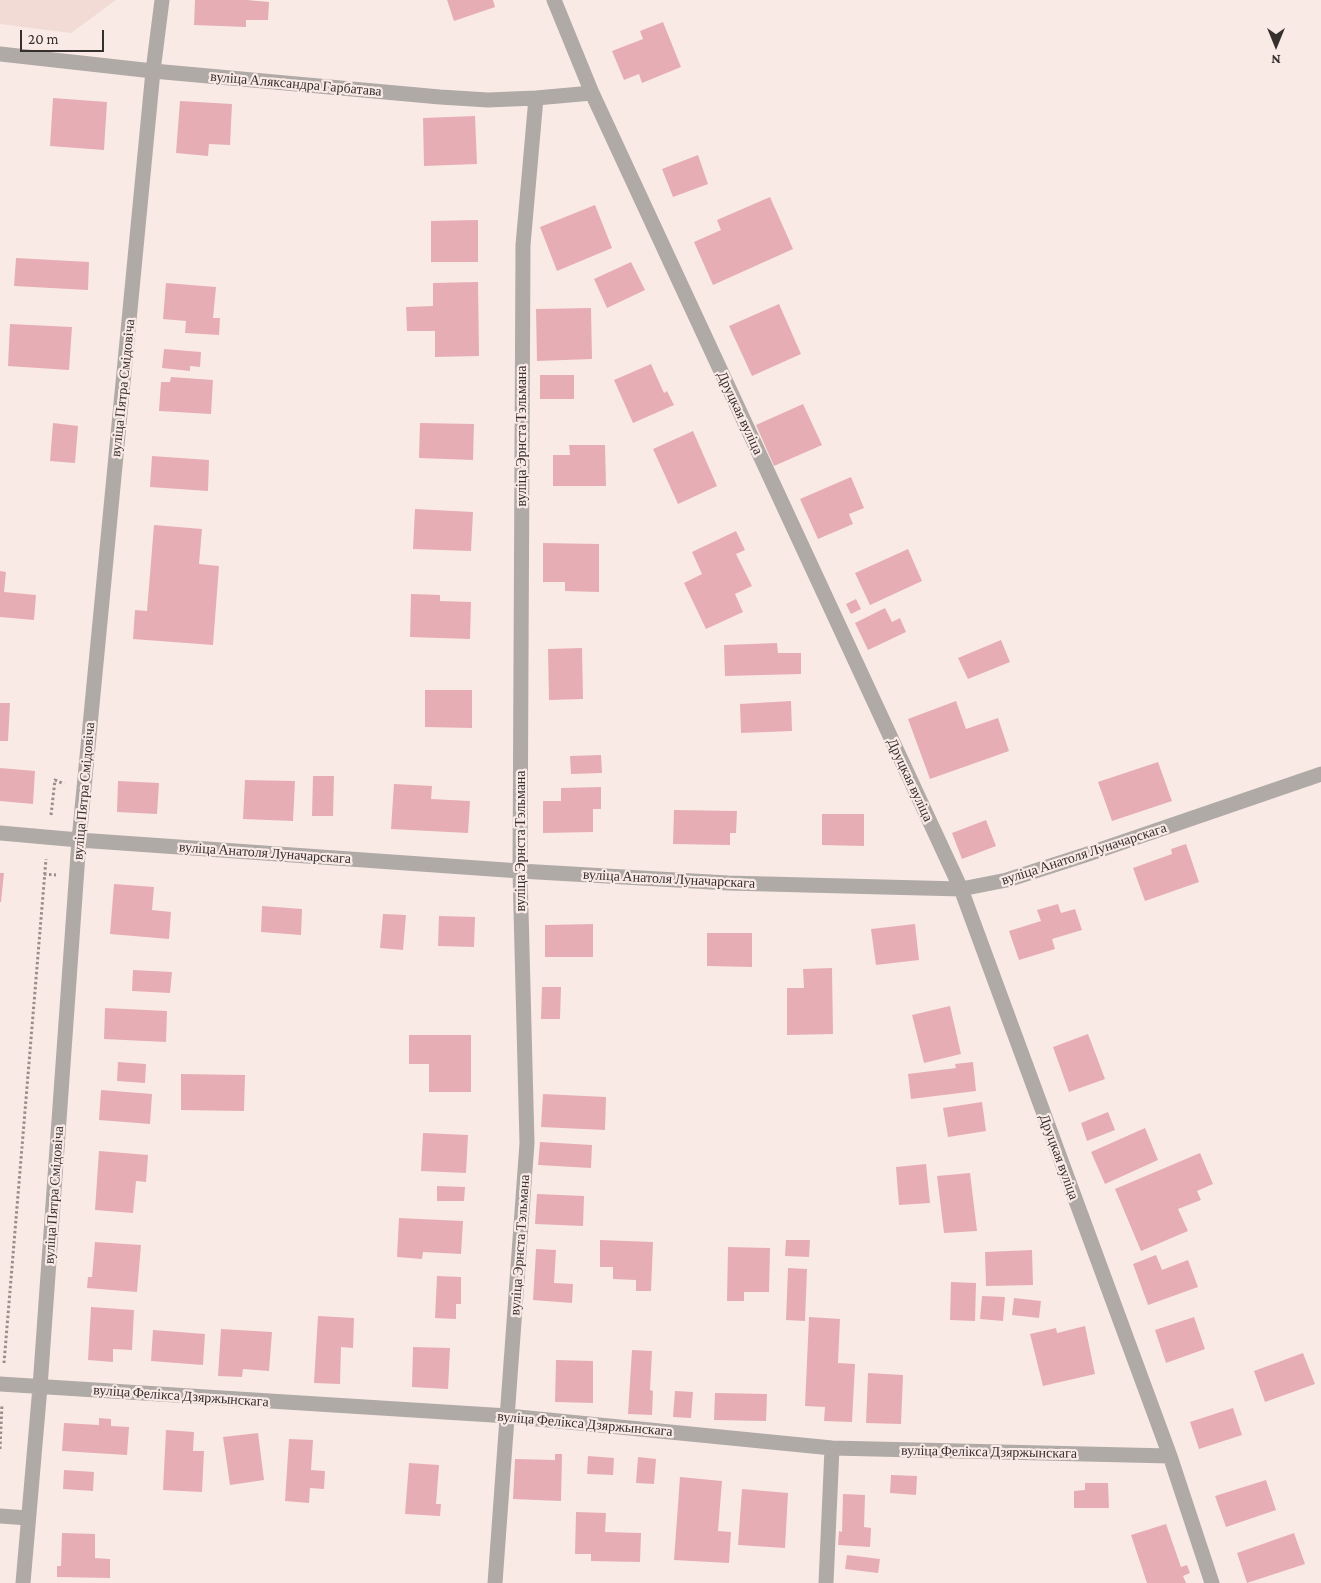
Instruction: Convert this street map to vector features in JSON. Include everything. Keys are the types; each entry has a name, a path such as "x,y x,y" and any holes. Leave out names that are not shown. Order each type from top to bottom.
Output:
{"street":[{"name":"вуліца Пятра Смідовіча","path":"23,1583 40,1387 79,840 153,71 162,0"},
{"name":"Друцкая вуліца","path":"554,0 592,93 960,889 1170,1456 1212,1583"},
{"name":"вуліца Аляксандра Гарбатава","path":"0,54 153,71 440,97 488,100 592,93"},
{"name":"вуліца Эрнста Тэльмана","path":"495,1583 527,1143 520,871 524,245 536,98"},
{"name":"вуліца Анатоля Луначарскага","path":"0,833 520,871 728,882 960,889 1007,880 1095,852 1321,774"},
{"name":"вуліца Фелікса Дзяржынскага","path":"0,1384 508,1416 832,1448 1170,1456"},
{"path":"826,1583 832,1448"},
{"path":"0,1516 28,1518"}],"path":[{"path":"51,810 54,780"},
{"path":"5,1360 44,874"},
{"path":"0,1449 2,1411"}],"shaded area":[{"path":"0,0 116,0 71,33 0,24"}],"building":[{"path":"195,0 269,2 268,20 246,20 246,27 194,25"},
{"path":"447,0 493,0 495,7 454,21"},
{"path":"663,22 681,67 642,83 639,74 624,80 612,51 643,39 640,31"},
{"path":"53,98 107,102 104,150 50,146"},
{"path":"180,101 232,104 230,145 209,144 208,156 176,153"},
{"path":"475,116 477,164 424,166 423,118"},
{"path":"698,155 708,184 673,197 662,169"},
{"path":"770,197 793,249 713,285 694,242 721,230 717,220"},
{"path":"595,205 612,248 557,271 540,227"},
{"path":"478,220 478,262 431,262 431,221"},
{"path":"16,258 89,262 88,290 14,286"},
{"path":"631,262 645,290 607,308 594,279"},
{"path":"478,282 479,356 435,357 435,331 407,331 406,307 433,306 433,283"},
{"path":"166,283 216,287 213,318 220,318 219,335 185,333 186,321 163,319"},
{"path":"779,304 801,354 752,376 729,326"},
{"path":"591,308 592,359 537,361 536,309"},
{"path":"10,324 72,327 69,370 8,366"},
{"path":"164,349 201,352 200,367 190,366 190,371 162,368"},
{"path":"651,364 664,393 667,391 674,405 633,423 614,380"},
{"path":"540,375 574,375 574,399 540,399"},
{"path":"171,377 213,380 211,414 159,411 161,382 170,382"},
{"path":"803,404 822,445 774,466 756,425"},
{"path":"53,423 78,426 75,463 50,461"},
{"path":"420,423 474,424 473,460 419,458"},
{"path":"693,431 717,486 678,504 653,449"},
{"path":"569,445 605,445 606,486 553,486 553,455 570,455"},
{"path":"152,456 209,460 208,491 150,487"},
{"path":"851,477 864,508 849,514 853,524 818,539 800,499"},
{"path":"415,509 473,512 471,551 413,549"},
{"path":"154,525 202,529 199,564 219,566 213,645 133,639 135,610 147,611"},
{"path":"736,531 745,550 736,554 752,586 735,594 743,612 706,629 684,583 702,574 692,552"},
{"path":"543,543 599,544 599,592 565,591 565,582 543,582"},
{"path":"908,549 922,581 870,605 855,573"},
{"path":"0,571 6,572 4,592 36,595 34,620 0,617"},
{"path":"411,594 440,595 440,601 471,602 470,639 410,637"},
{"path":"856,599 861,609 851,614 846,604"},
{"path":"885,608 892,622 900,618 906,632 868,650 855,623"},
{"path":"1001,640 1010,662 968,679 958,658"},
{"path":"777,643 778,653 801,653 801,674 725,676 724,645"},
{"path":"582,648 583,699 549,700 548,649"},
{"path":"425,690 472,690 472,728 425,727"},
{"path":"791,701 792,731 741,733 740,704"},
{"path":"956,701 966,729 998,718 1009,751 930,779 908,719"},
{"path":"0,703 10,703 8,741 0,741"},
{"path":"601,755 602,773 571,774 570,756"},
{"path":"1158,762 1172,801 1112,821 1098,782"},
{"path":"0,768 35,771 33,804 0,801"},
{"path":"313,776 334,776 333,816 312,816"},
{"path":"245,780 295,781 293,821 243,819"},
{"path":"118,781 159,783 157,814 117,812"},
{"path":"394,784 432,786 431,799 470,801 468,833 391,829"},
{"path":"601,787 601,809 593,809 593,832 543,833 543,801 561,801 561,788"},
{"path":"674,810 737,811 736,833 730,833 730,845 673,844"},
{"path":"822,814 864,814 864,846 822,845"},
{"path":"986,820 996,846 962,859 952,833"},
{"path":"1186,844 1199,882 1145,901 1133,868 1172,854 1171,849"},
{"path":"0,873 4,873 1,902 0,902"},
{"path":"114,884 154,887 152,910 171,912 169,939 110,934"},
{"path":"1058,904 1061,913 1075,909 1082,930 1052,939 1055,949 1019,960 1009,931 1041,921 1037,910"},
{"path":"262,906 302,909 301,935 261,932"},
{"path":"383,914 406,915 403,950 380,948"},
{"path":"439,916 475,917 474,947 438,946"},
{"path":"593,924 593,957 545,957 545,925"},
{"path":"915,924 919,960 876,965 871,929"},
{"path":"707,933 752,933 752,967 707,966"},
{"path":"832,968 833,1034 787,1035 787,988 804,988 803,969"},
{"path":"133,970 172,972 170,993 132,991"},
{"path":"542,987 561,987 560,1019 541,1019"},
{"path":"950,1006 961,1054 924,1063 912,1015"},
{"path":"105,1008 167,1011 166,1042 104,1039"},
{"path":"1088,1034 1105,1079 1069,1092 1053,1047"},
{"path":"409,1035 471,1035 471,1092 429,1092 429,1064 409,1064"},
{"path":"118,1062 146,1064 145,1083 117,1081"},
{"path":"973,1062 976,1091 911,1099 908,1074 956,1068 955,1064"},
{"path":"181,1074 245,1075 244,1111 181,1110"},
{"path":"101,1090 152,1094 150,1124 99,1120"},
{"path":"543,1094 606,1097 605,1130 541,1127"},
{"path":"982,1102 986,1131 948,1137 943,1108"},
{"path":"1108,1112 1115,1130 1087,1141 1081,1123"},
{"path":"1145,1128 1158,1160 1105,1184 1091,1152"},
{"path":"423,1133 468,1135 466,1173 421,1171"},
{"path":"540,1142 592,1145 591,1168 538,1165"},
{"path":"99,1151 148,1155 146,1182 136,1181 133,1213 95,1210"},
{"path":"1200,1153 1213,1184 1197,1191 1201,1200 1178,1209 1188,1231 1141,1251 1115,1189"},
{"path":"926,1164 930,1203 899,1205 896,1167"},
{"path":"970,1173 977,1231 944,1233 937,1176"},
{"path":"437,1186 465,1187 464,1201 437,1201"},
{"path":"537,1194 584,1196 583,1226 535,1224"},
{"path":"399,1218 463,1221 461,1254 423,1252 422,1259 397,1257"},
{"path":"600,1240 653,1242 651,1291 636,1291 636,1280 613,1279 613,1267 600,1267"},
{"path":"786,1240 810,1240 809,1257 785,1256"},
{"path":"95,1242 141,1245 137,1292 87,1288 88,1277 92,1277"},
{"path":"728,1247 770,1248 769,1292 744,1292 744,1301 727,1301"},
{"path":"536,1249 556,1250 554,1283 573,1284 572,1303 533,1300"},
{"path":"1032,1250 1033,1285 986,1286 985,1252"},
{"path":"1156,1255 1162,1270 1188,1260 1198,1287 1148,1305 1133,1264"},
{"path":"788,1268 807,1269 805,1321 786,1320"},
{"path":"437,1276 461,1277 461,1304 456,1304 456,1319 435,1318"},
{"path":"951,1282 976,1283 975,1321 950,1320"},
{"path":"982,1296 1005,1297 1003,1321 980,1319"},
{"path":"1014,1298 1041,1301 1039,1318 1012,1315"},
{"path":"91,1307 134,1310 132,1350 113,1349 113,1362 88,1360"},
{"path":"318,1316 354,1318 353,1348 341,1347 340,1384 314,1383"},
{"path":"809,1317 840,1319 838,1363 855,1364 852,1422 824,1421 825,1407 805,1406"},
{"path":"1194,1317 1205,1349 1166,1363 1155,1330"},
{"path":"1085,1326 1095,1374 1043,1386 1030,1334 1056,1328 1057,1333"},
{"path":"221,1329 272,1332 269,1371 243,1369 242,1377 218,1376"},
{"path":"153,1330 205,1334 203,1365 151,1361"},
{"path":"413,1347 450,1348 448,1389 412,1387"},
{"path":"632,1350 652,1351 650,1390 653,1391 652,1415 628,1414"},
{"path":"1303,1353 1315,1384 1265,1402 1254,1371"},
{"path":"556,1360 593,1361 593,1403 555,1402"},
{"path":"868,1373 903,1375 901,1424 866,1423"},
{"path":"675,1391 693,1392 691,1418 673,1417"},
{"path":"715,1393 767,1394 766,1421 714,1420"},
{"path":"1233,1408 1242,1435 1199,1449 1190,1422"},
{"path":"99,1418 111,1419 111,1426 129,1427 127,1455 62,1451 64,1423 99,1425"},
{"path":"166,1430 194,1432 193,1451 204,1451 202,1492 163,1490"},
{"path":"258,1433 264,1480 230,1485 223,1437"},
{"path":"289,1439 313,1440 311,1470 325,1471 324,1489 310,1488 309,1503 285,1501"},
{"path":"555,1454 562,1454 561,1501 513,1499 515,1459 555,1460"},
{"path":"588,1456 614,1458 613,1475 587,1474"},
{"path":"638,1457 656,1459 654,1484 636,1483"},
{"path":"409,1463 439,1465 436,1504 441,1504 440,1516 405,1514"},
{"path":"64,1470 94,1472 93,1491 63,1489"},
{"path":"891,1475 917,1476 916,1495 890,1493"},
{"path":"680,1477 722,1481 718,1531 731,1532 729,1563 674,1560"},
{"path":"1266,1480 1276,1510 1226,1527 1215,1496"},
{"path":"1085,1483 1108,1483 1109,1508 1074,1508 1074,1491 1085,1490"},
{"path":"742,1489 788,1493 785,1548 738,1545"},
{"path":"843,1494 865,1495 864,1527 871,1528 870,1547 838,1545 839,1531 842,1532"},
{"path":"576,1512 606,1513 605,1532 641,1533 640,1562 591,1561 591,1554 575,1554"},
{"path":"1166,1524 1181,1567 1187,1565 1190,1573 1183,1576 1186,1583 1147,1583 1131,1535"},
{"path":"62,1533 95,1534 95,1558 110,1559 110,1578 57,1577 57,1566 61,1566"},
{"path":"1294,1533 1305,1564 1247,1583 1237,1553"},
{"path":"847,1555 880,1559 878,1573 845,1569"}]}
